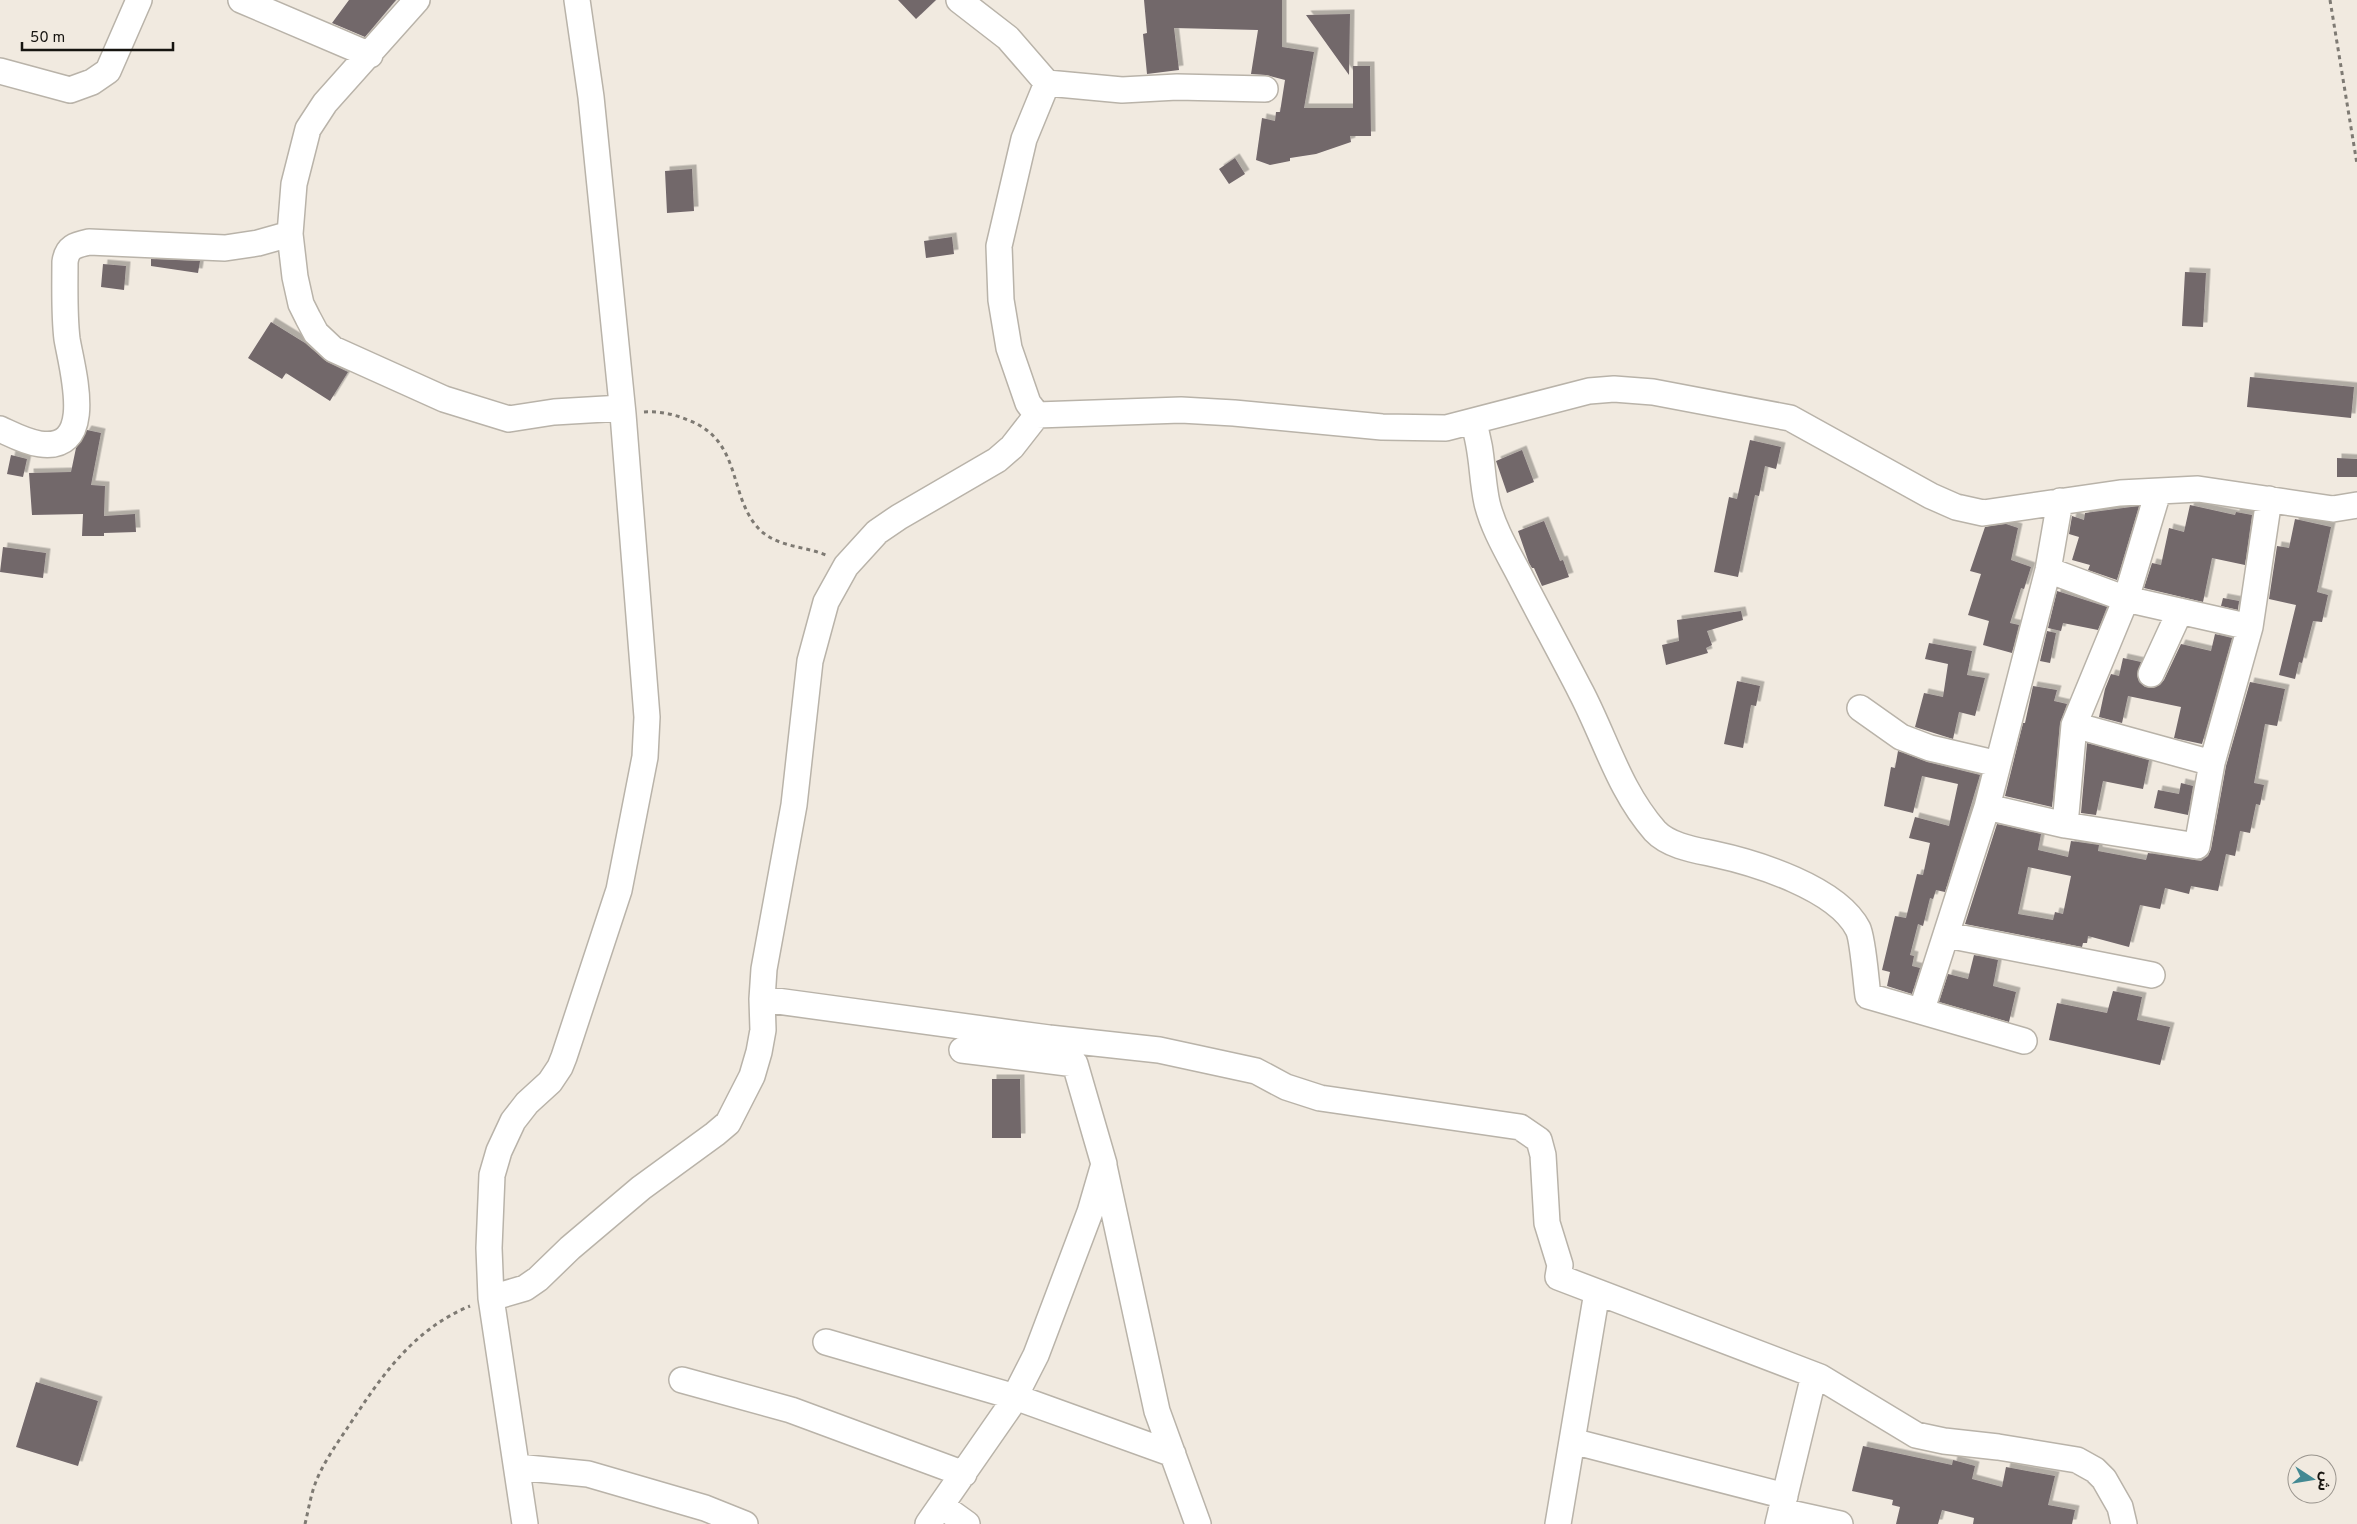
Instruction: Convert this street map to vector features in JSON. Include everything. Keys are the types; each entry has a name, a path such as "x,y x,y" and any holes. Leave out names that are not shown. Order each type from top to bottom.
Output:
{"street":[{"path":"0,71 70,90 92,82 108,71 140,0"},
{"path":"241,0 370,54"},
{"path":"417,0 325,103 308,129 294,184 290,234 295,277 301,304 316,333 333,349 444,399 509,419 554,412 623,411"},
{"path":"525,1524 491,1298 489,1248 492,1175 499,1151 513,1121 527,1103 550,1082 560,1068 564,1057 619,890 644,757 647,717 623,411 591,97 577,0"},
{"path":"967,2 1008,38 1046,83 1122,90 1177,87 1265,89"},
{"path":"1037,415 1028,403 1009,348 1001,300 999,246 1024,139 1046,83"},
{"path":"0,429 39,444 52,444 64,440 73,429 77,392 66,328 65,262 66,255 73,246 89,242 108,242 225,248 258,243 290,234"},
{"path":"1037,415 1181,410 1382,427 1446,428 1589,391 1614,389 1653,392 1790,418 1931,496 1956,507 1983,513 2120,493 2198,489 2333,509 2357,505"},
{"path":"491,1298 525,1288 538,1279 570,1248 641,1188 728,1123 752,1076 759,1052 763,1030 762,999 764,969 794,805 810,661 826,602 846,566 878,532 898,517 997,460 1012,447 1037,415"},
{"path":"1473,422 1480,441 1487,504 1507,550 1581,693 1637,810 1656,832 1675,844 1738,859 1768,869 1824,894 1844,912 1858,929 1868,996 1922,1009 2024,1041"},
{"path":"2065,825 2074,724 2126,599 2158,492"},
{"path":"1987,807 2065,825 2197,846 2212,763 2250,627 2269,499"},
{"path":"1922,1009 1987,807 2048,570 2060,501"},
{"path":"2048,570 2126,599 2250,627"},
{"path":"2151,674 2180,611"},
{"path":"1860,708 1901,737 1930,748 1998,764"},
{"path":"2074,724 2212,763"},
{"path":"1947,935 2152,975"},
{"path":"762,999 1049,1038 1159,1050 1256,1071 1286,1087 1320,1098 1520,1126 1539,1140 1544,1155 1547,1223 1560,1264 1558,1277 1814,1375 1832,1383 1916,1435 1944,1441 1998,1446 2077,1460 2095,1470 2104,1480 2120,1507 2124,1524"},
{"path":"962,1050 1075,1064 1104,1164 1157,1411 1198,1524"},
{"path":"967,1524 935,1515 1015,1397 1036,1355 1090,1212 1104,1164"},
{"path":"1558,1524 1597,1292"},
{"path":"826,1342 1015,1397 1173,1454"},
{"path":"1781,1510 1814,1375"},
{"path":"682,1380 791,1410 964,1474"},
{"path":"1572,1441 1781,1510 1840,1524"},
{"path":"517,1468 588,1474 705,1508 745,1524"}],"path":[{"path":"2330,0 2357,164"},
{"path":"623,411 676,415 694,422 711,433 730,461 750,517 761,531 772,539 796,548 813,549 846,566"},
{"path":"306,1524 314,1486 326,1463 368,1395 400,1354 428,1329 458,1311 491,1298"}],"building":[{"path":"349,0 396,0 365,37 332,23"},
{"path":"898,0 936,0 916,19"},
{"path":"1144,0 1282,0 1282,47 1314,52 1304,108 1353,108 1353,66 1370,66 1371,136 1350,136 1351,142 1316,154 1290,158 1290,161 1270,165 1256,160 1262,118 1275,121 1276,112 1280,112 1285,80 1266,75 1251,74 1258,30 1174,28 1179,70 1147,74 1143,34 1147,33"},
{"path":"1350,14 1349,75 1306,15"},
{"path":"1235,158 1245,174 1229,184 1219,169"},
{"path":"692,169 694,211 667,213 665,171"},
{"path":"952,237 954,254 926,258 924,241"},
{"path":"151,259 200,261 198,273 151,266"},
{"path":"103,264 126,266 124,290 101,287"},
{"path":"2185,272 2206,273 2203,327 2182,326"},
{"path":"271,322 305,343 327,362 348,372 330,401 286,373 282,379 248,358"},
{"path":"2250,377 2354,387 2351,418 2247,407"},
{"path":"87,430 101,433 91,485 105,486 104,516 135,514 136,532 104,533 104,536 82,536 83,514 32,515 29,473 71,472 76,448"},
{"path":"1750,440 1781,447 1776,469 1765,466 1759,496 1755,495 1738,577 1714,572 1729,497 1737,499"},
{"path":"1522,450 1534,482 1507,493 1496,461"},
{"path":"11,455 27,459 23,477 7,474"},
{"path":"2337,458 2357,459 2357,477 2337,477"},
{"path":"2190,505 2235,515 2236,512 2252,515 2245,565 2212,558 2203,602 2144,588 2152,563 2161,565 2169,528 2184,532"},
{"path":"2139,506 2117,580 2088,570 2090,565 2072,560 2079,537 2069,534 2072,516 2084,520 2085,513"},
{"path":"2295,519 2331,527 2317,592 2328,595 2322,622 2313,621 2302,663 2299,662 2295,679 2279,675 2296,605 2269,599 2277,546 2289,548"},
{"path":"1544,521 1560,561 1563,560 1569,577 1542,586 1534,568 1529,563 1518,531"},
{"path":"2006,524 2018,528 2011,560 2031,567 2024,589 2021,588 2010,623 2019,625 2012,653 1983,645 1989,621 1968,615 1981,574 1970,571 1985,527"},
{"path":"3,547 46,553 43,578 0,572"},
{"path":"2057,591 2107,607 2098,630 2063,623 2061,631 2048,628"},
{"path":"2223,598 2239,601 2238,610 2221,606"},
{"path":"1741,611 1743,620 1707,631 1712,645 1706,648 1708,653 1666,665 1662,645 1679,641 1677,620"},
{"path":"2047,631 2056,633 2050,663 2040,661"},
{"path":"2215,634 2232,638 2202,744 2174,738 2181,707 2128,696 2122,723 2099,717 2105,689 2111,674 2119,676 2123,658 2141,662 2137,675 2139,682 2145,687 2153,688 2160,685 2164,680 2181,644 2211,651"},
{"path":"1929,643 1972,651 1967,675 1985,678 1975,716 1959,712 1953,739 1915,727 1924,693 1943,697 1948,664 1925,659"},
{"path":"1737,681 1760,686 1756,706 1751,705 1743,748 1724,744"},
{"path":"2250,682 2285,689 2277,726 2265,724 2254,783 2264,785 2260,805 2256,804 2250,833 2240,831 2235,856 2226,854 2218,891 2191,886 2189,894 2165,888 2160,909 2140,905 2129,947 2088,936 2087,943 2083,943 2082,947 1965,924 1997,824 2041,834 2038,850 2068,857 2071,841 2099,845 2098,851 2146,860 2148,853 2201,861 2208,856 2211,849 2226,766","holes":["2028,867 2071,876 2063,914 2055,912 2053,920 2018,914"]},
{"path":"2033,686 2057,690 2054,701 2067,704 2060,723 2052,807 2005,796"},
{"path":"2087,743 2149,760 2143,789 2103,781 2096,815 2081,813"},
{"path":"1898,751 1927,762 1980,775 1945,892 1936,890 1933,899 1930,898 1923,926 1918,924 1910,955 1914,956 1912,966 1920,968 1912,994 1887,986 1890,972 1882,970 1895,916 1906,918 1917,874 1923,875 1930,843 1909,838 1915,817 1949,826 1958,784 1922,776 1913,813 1884,806 1891,767 1895,768"},
{"path":"2181,783 2193,786 2188,815 2154,808 2158,790 2179,794"},
{"path":"1974,955 1998,960 1993,986 2016,992 2009,1022 1939,1002 1948,974 1968,979"},
{"path":"2113,991 2142,997 2137,1020 2170,1027 2160,1065 2049,1040 2057,1003 2107,1013"},
{"path":"992,1079 1020,1079 1021,1138 992,1138"},
{"path":"36,1382 98,1401 78,1466 16,1447"},
{"path":"1863,1446 1952,1465 1953,1460 1975,1466 1972,1479 2002,1487 2006,1467 2055,1476 2048,1505 2075,1510 2072,1524 1973,1524 1974,1518 1942,1510 1938,1524 1896,1524 1900,1507 1892,1505 1893,1500 1852,1491"}]}
